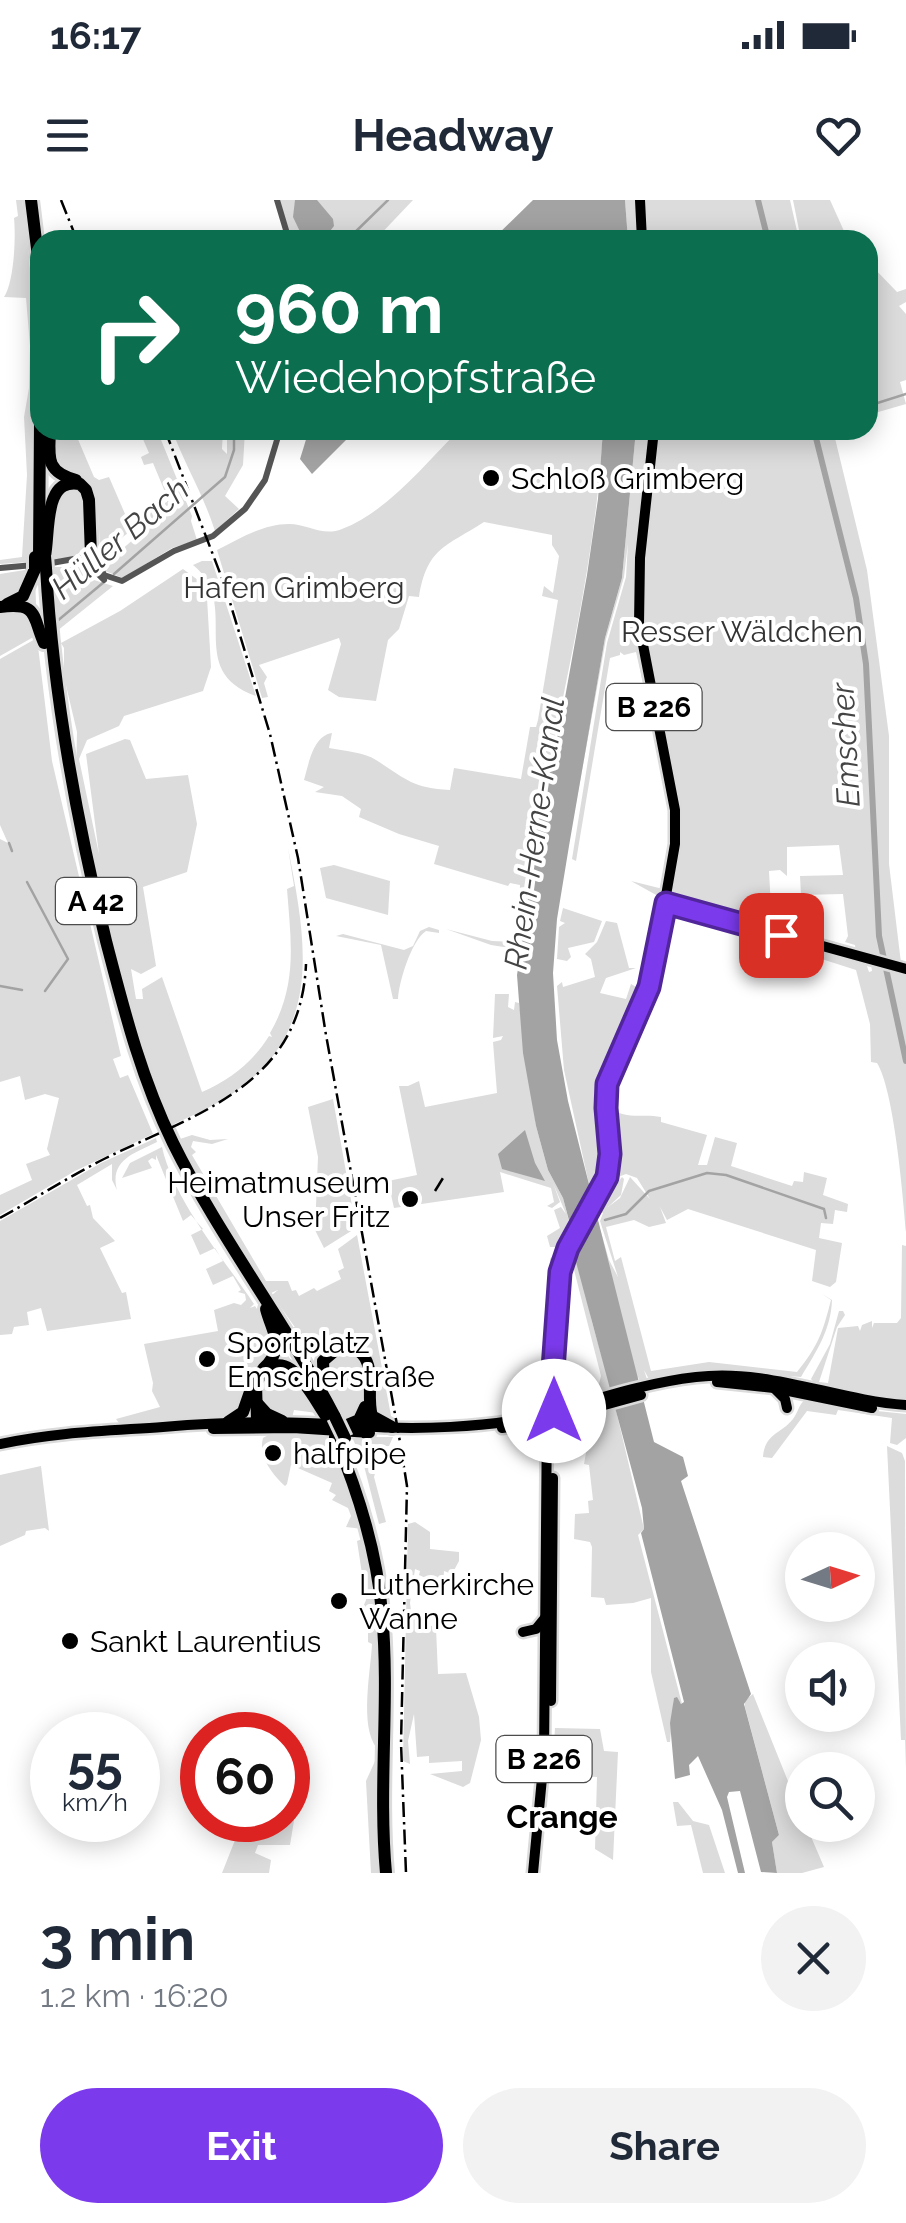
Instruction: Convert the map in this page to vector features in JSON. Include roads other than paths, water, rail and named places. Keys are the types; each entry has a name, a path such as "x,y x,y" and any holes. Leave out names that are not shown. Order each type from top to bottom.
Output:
{"highway":[{"path":"34,200 42,230"},
{"path":"34,200 36,230"},
{"name":"A 42","path":"40,440 38,526 54,730 83,876 132,1062 174,1158 338,1426"},
{"name":"A 42","path":"42,563 48,440"},
{"path":"49,440 53,467 89,490 91,559"},
{"path":"0,606 22,596 42,563 53,499 60,486 76,483 86,490 90,526 84,552 91,559"},
{"path":"0,606 27,608 44,624"},
{"name":"A 42","path":"47,649 74,805 139,1060 184,1164 280,1320 338,1426 372,1531 390,1634 385,1757 389,1873"},
{"path":"260,1428 253,1397 255,1377 271,1362 278,1346 266,1308"},
{"path":"280,1320 305,1344 317,1348 350,1346 360,1352 368,1367 367,1407 361,1417 338,1426"},
{"path":"338,1426 321,1373 323,1362 333,1351 351,1350 362,1357 366,1374 368,1430"},
{"path":"232,1425 253,1397 258,1378 271,1368 282,1366 302,1378 338,1426"},
{"path":"253,1397 267,1414 260,1428"},
{"path":"367,1407 376,1421 392,1427"}],"main road":[{"path":"640,200 642,230"},
{"name":"B 226","path":"536,1873 544,1757 552,1383 560,1272 572,1241 605,1183 610,1162 607,1084 649,987 676,844 676,818 640,638 639,593 653,440"},
{"path":"666,903 906,969"},
{"path":"0,1444 64,1432 167,1427 490,1428 551,1416 696,1377 741,1376 906,1408"},
{"path":"642,1391 698,1382 774,1388 855,1406 906,1408"},
{"path":"774,1388 785,1399 787,1408"},
{"path":"232,1425 248,1434 260,1428 338,1426 368,1430 551,1416"},
{"name":"B 226","path":"536,1873 552,1696 551,1416"},
{"path":"523,1632 536,1629 546,1617"}],"street":[{"path":"277,200 286,230"},
{"path":"91,559 102,576 114,582 130,581 204,539 232,520 256,496 277,440"},
{"path":"0,568 91,559"},
{"path":"42,563 91,559"}],"waterway":[{"name":"Hüller Bach","path":"357,230 388,200"},
{"name":"Emscher","path":"758,200 766,230"},
{"path":"878,403 906,394"},
{"name":"Hüller Bach","path":"114,574 225,477 234,440"},
{"name":"Emscher","path":"816,440 856,598 866,664 879,936 906,1061"},
{"name":"Hüller Bach","path":"56,622 104,582"},
{"path":"9,843 12,851"},
{"path":"27,882 68,959 45,991"},
{"path":"0,986 22,990"},
{"path":"605,1220 626,1214 649,1191 707,1173 726,1175 824,1209 826,1218"}],"railway":[{"path":"61,200 73,230"},
{"path":"169,440 225,586 270,734 298,858 399,1436 407,1486 401,1743 406,1873"},
{"path":"0,1218 239,1090 265,1067 286,1039 300,1005 306,964"},
{"path":"435,1191 443,1178"}],"place":[{"name":"Schloß Grimberg","path":"491,478"},
{"name":"Heimatmuseum Unser Fritz","path":"410,1199"},
{"name":"Sportplatz Emscherstraße","path":"207,1359"},
{"name":"halfpipe","path":"273,1453"},
{"name":"Lutherkirche Wanne","path":"339,1601"},
{"name":"Sankt Laurentius","path":"70,1641"}],"district":[{"name":"Crange","path":"562,1816"}],"park label":[{"name":"Hafen Grimberg","path":"294,587"},
{"name":"Resser Wäldchen","path":"742,631"}],"water label":[{"name":"Rhein-Herne-Kanal","path":"534,833"}]}
